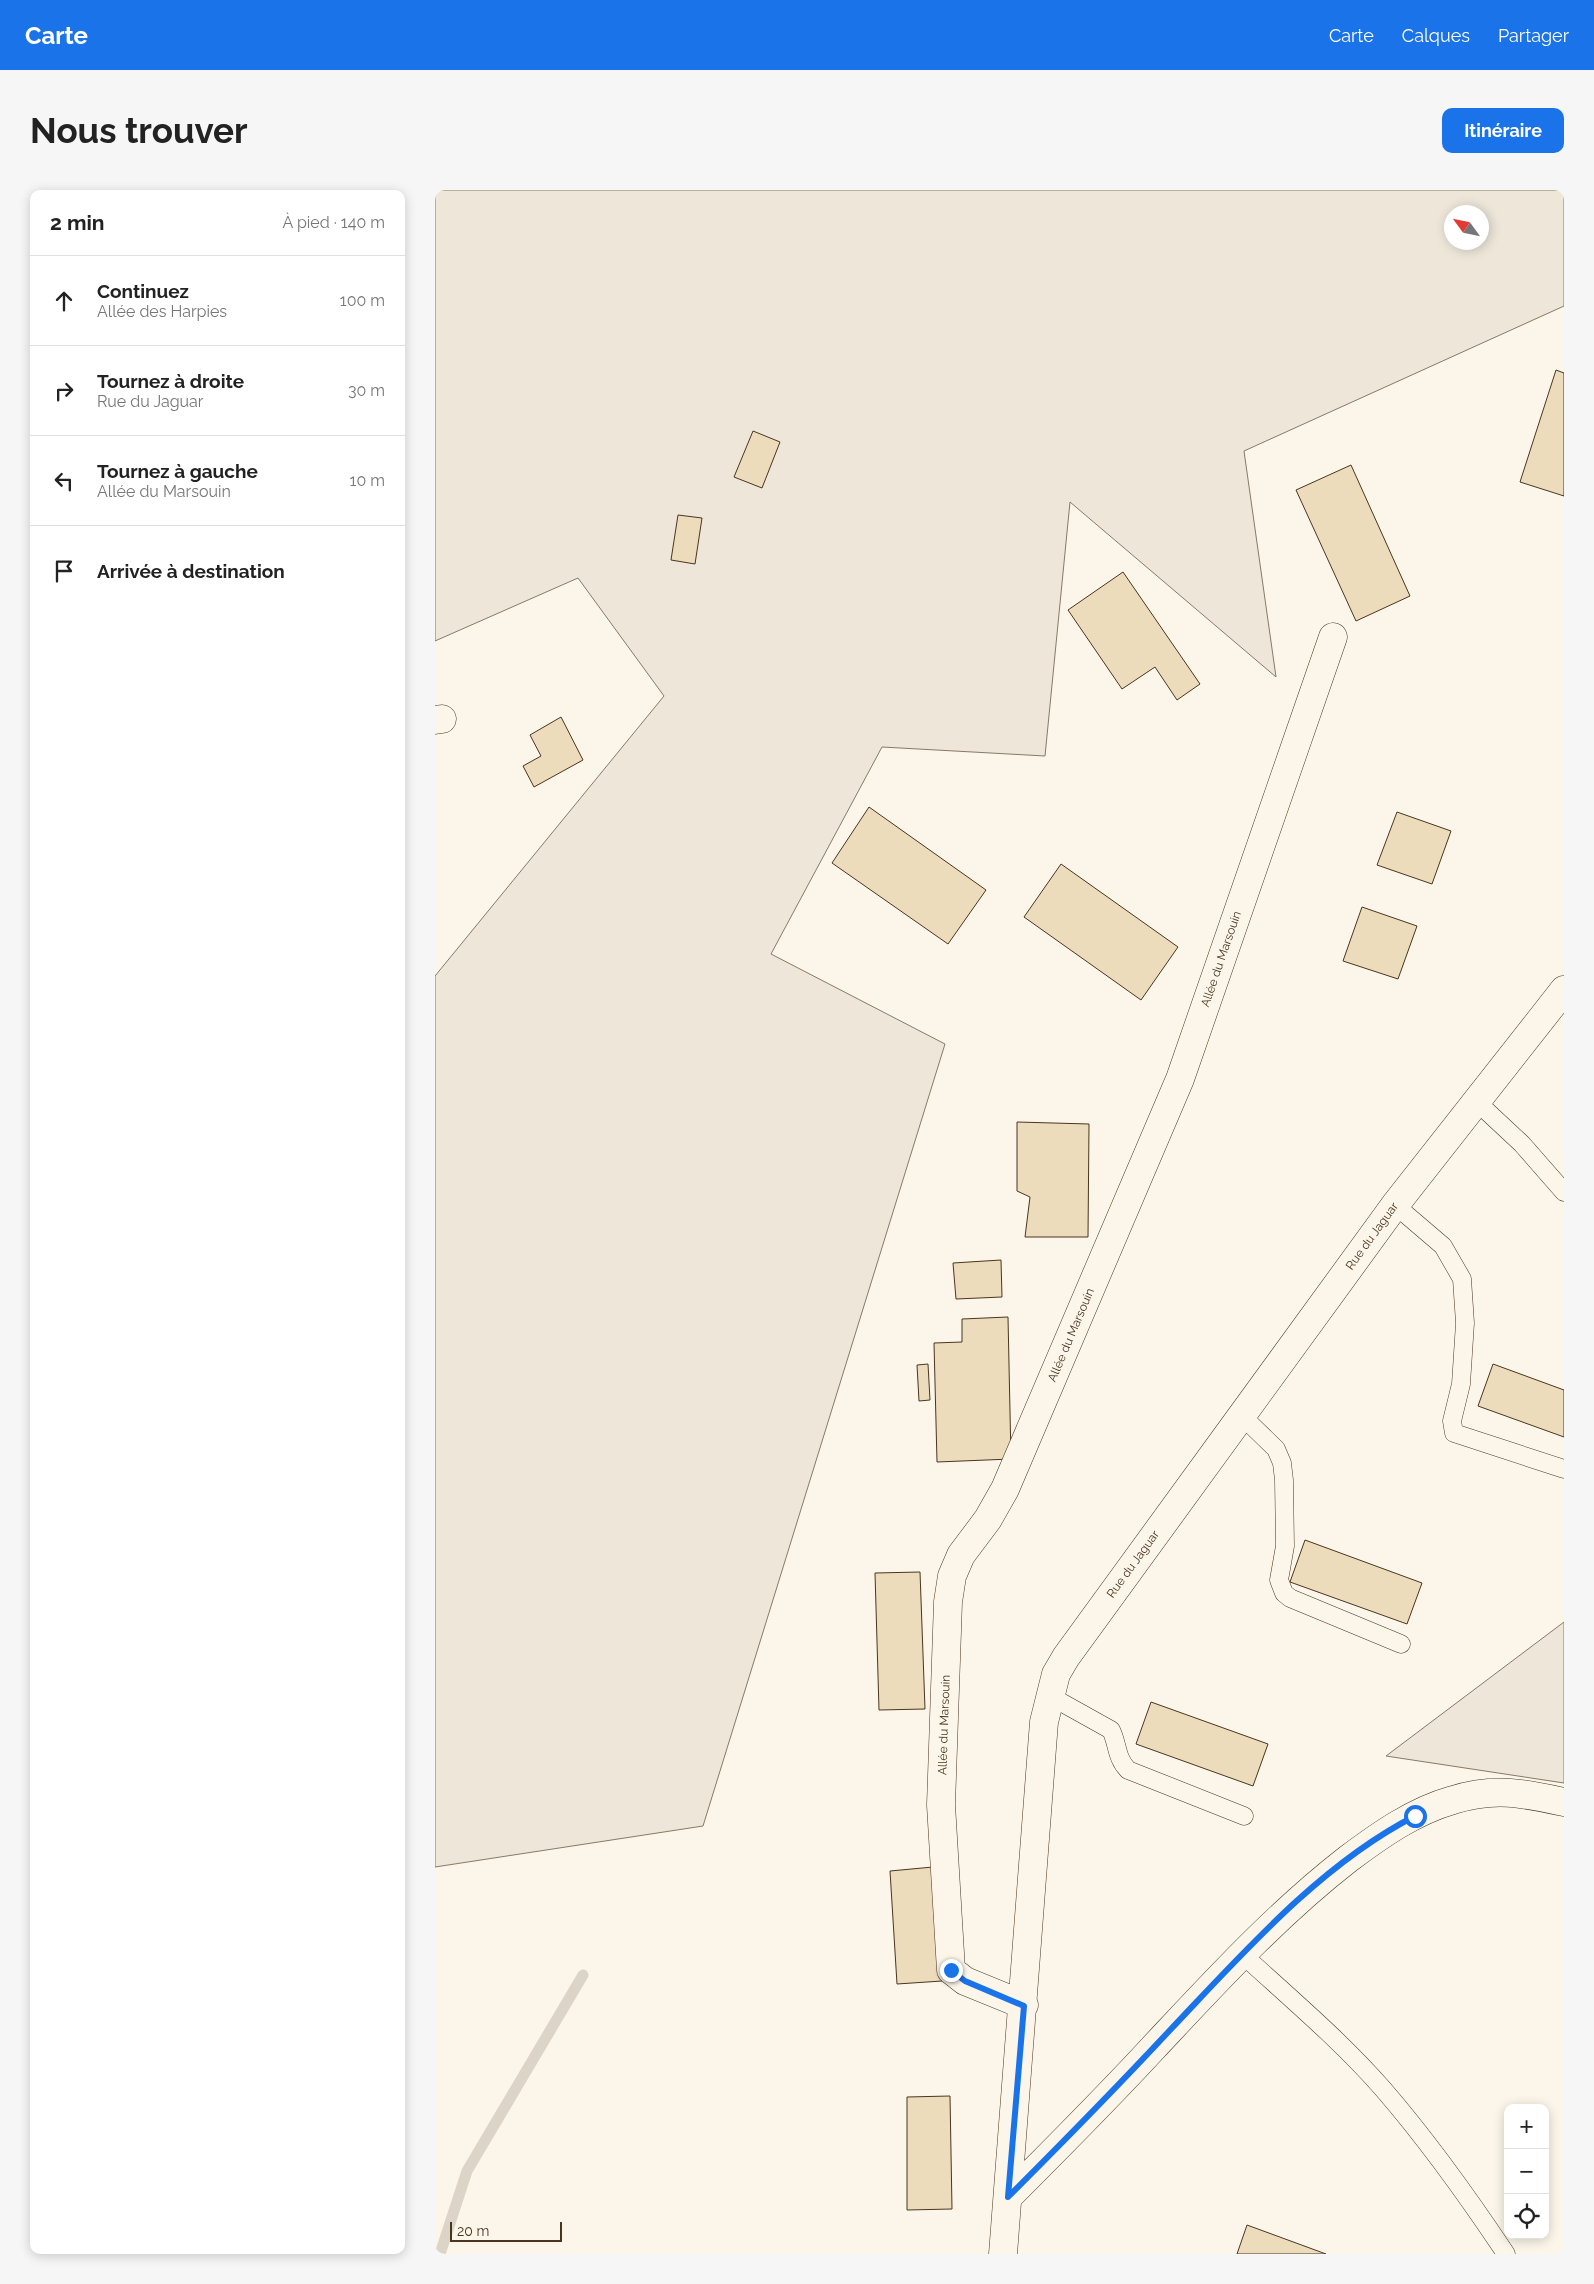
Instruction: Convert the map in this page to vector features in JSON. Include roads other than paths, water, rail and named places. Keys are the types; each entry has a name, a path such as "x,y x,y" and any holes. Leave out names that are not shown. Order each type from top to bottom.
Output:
{"street":[{"name":"Allée du Marsouin","path":"1024,2006 965,1981 951,1970 941,1806 948,1602 952,1576 961,1555 988,1518 1005,1489 1180,1079 1333,637"},
{"name":"Rue du Jaguar","path":"1003,2254 1045,1722 1056,1674 1066,1657 1395,1205 1564,990"},
{"path":"1008,2197 1093,2112 1243,1954 1313,1886 1386,1831 1451,1800 1483,1792 1520,1792 1564,1802"}],"lane":[{"path":"1477,1102 1522,1144 1564,1192"},
{"path":"1395,1205 1443,1246 1462,1279 1465,1323 1461,1384 1452,1421 1454,1433 1564,1469"},
{"path":"1241,1415 1276,1449 1282,1463 1285,1546 1279,1580 1284,1592 1290,1598 1401,1644"},
{"path":"1050,1696 1111,1730 1116,1739 1116,1751 1121,1763 1127,1770 1244,1816"},
{"path":"1243,1954 1319,2024 1383,2089 1469,2200 1506,2254"}],"waterway":[{"path":"440,2254 467,2171 583,1975"}]}
